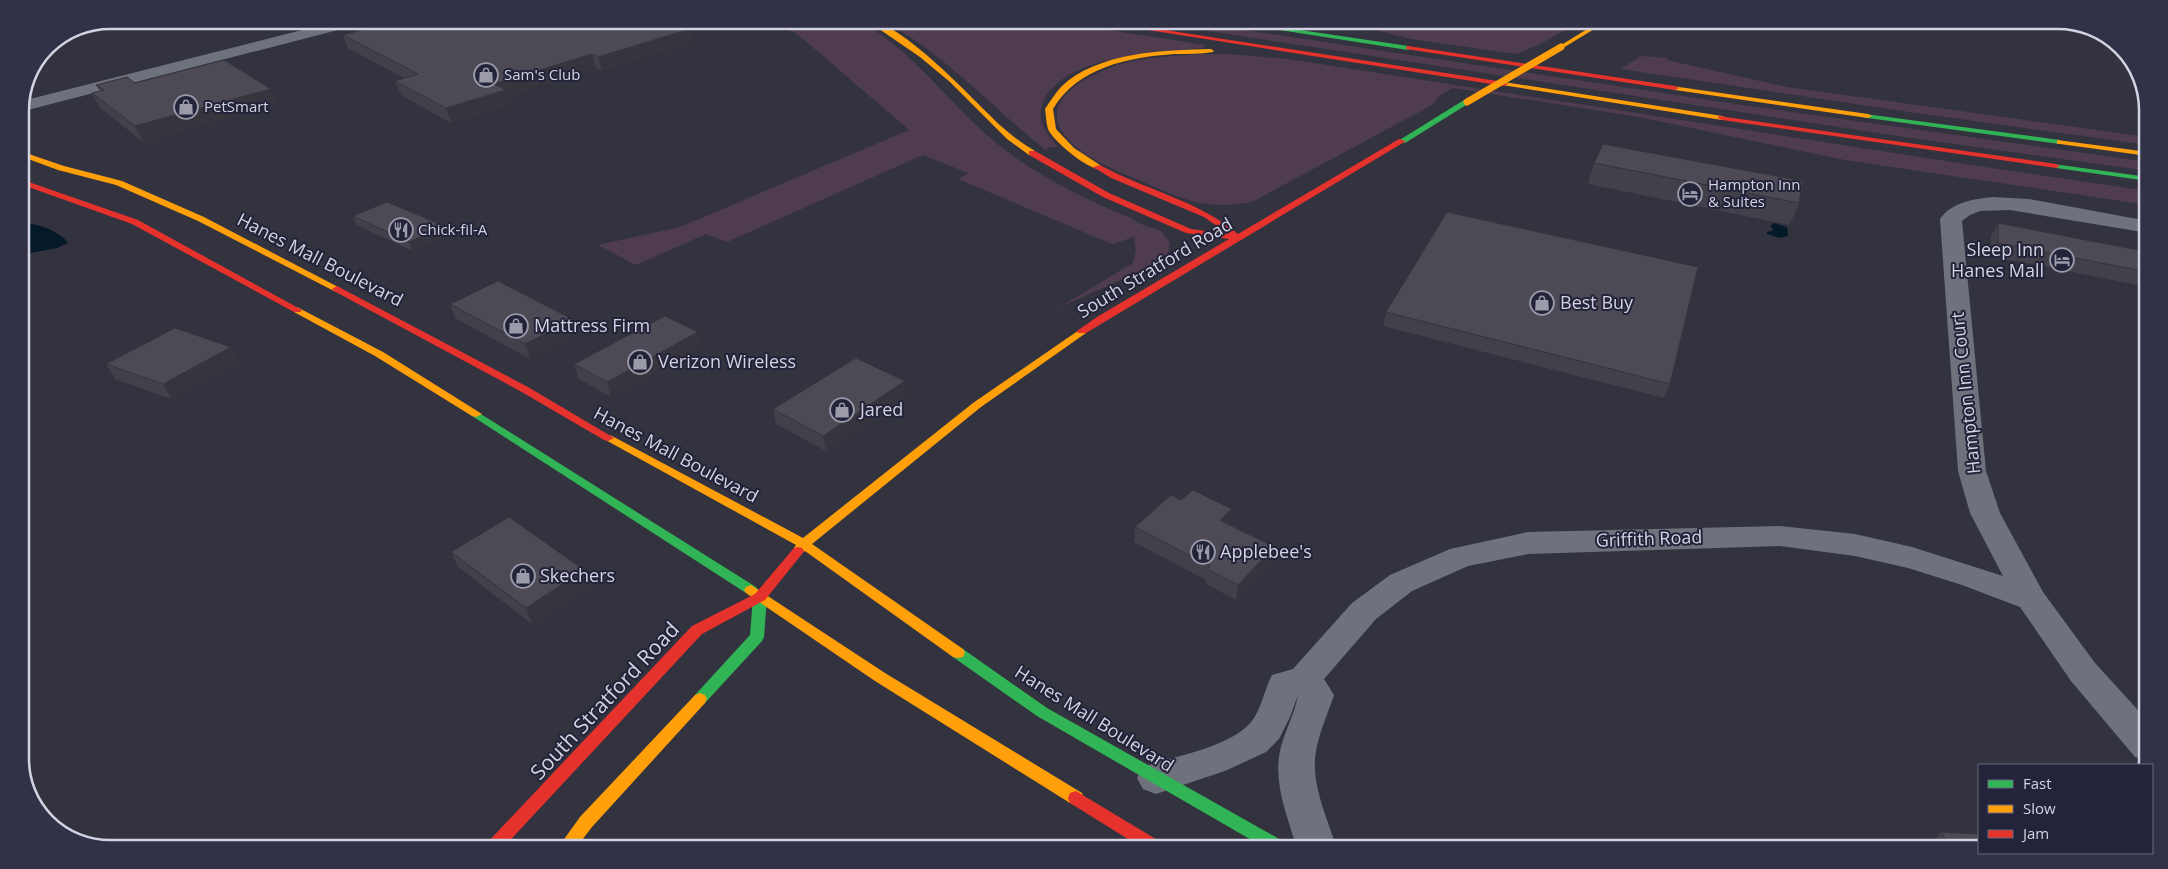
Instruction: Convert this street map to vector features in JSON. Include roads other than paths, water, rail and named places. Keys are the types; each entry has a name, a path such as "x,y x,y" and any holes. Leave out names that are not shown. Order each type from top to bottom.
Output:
{"main road":[{"path":"886,29 908,44 951,80 1002,131 1025,149 1050,164 1106,195 1189,231 1238,238"},
{"path":"1147,29 1815,132 2139,178"},
{"path":"1279,29 1813,108 2139,153"},
{"path":"1358,29 1432,52"},
{"name":"South Stratford Road","path":"500,840 697,630 760,597 804,544 996,391 1100,319 1417,130 1591,29"},
{"path":"1238,238 1219,221 1112,176 1076,156 1064,145 1051,128 1048,115 1051,102 1064,87 1090,71 1120,61 1154,54 1202,51 1316,55"},
{"name":"Hanes Mall Boulevard","path":"29,156 61,168 119,183 201,219 398,320 524,389 569,417 804,544 1042,712 1265,840"},
{"path":"29,184 134,222 331,327 441,392 933,710 1143,840"},
{"path":"572,840 586,822 757,637 760,597"}],"street":[{"path":"29,105 325,29"},
{"name":"Hampton Inn Court","path":"2139,225 2006,203 1976,206 1957,213 1952,219 1972,471 1985,513 2031,599 2083,672 2139,736"},
{"name":"Griffith Road","path":"1156,778 1238,751 1262,734 1269,723 1284,685 1305,678 1364,611 1401,583 1461,558 1528,543 1780,536 1855,545 1912,558 1973,577 2031,599"},
{"path":"1305,678 1316,695 1300,747 1297,770 1300,789 1314,840"}],"water":[{"path":"1774,223 1787,227 1788,236 1779,238 1767,234 1767,232 1774,230 1770,226"},
{"path":"29,224 52,230 68,243 57,248 29,253"}],"place":[{"name":"Sam's Club","path":"486,75"},
{"name":"PetSmart","path":"186,107"},
{"name":"Hampton Inn & Suites","path":"1690,194"},
{"name":"Chick-fil-A","path":"401,230"},
{"name":"Sleep Inn Hanes Mall","path":"2062,260"},
{"name":"Best Buy","path":"1542,303"},
{"name":"Mattress Firm","path":"516,326"},
{"name":"Verizon Wireless","path":"640,362"},
{"name":"Jared","path":"842,410"},
{"name":"Applebee's","path":"1203,552"},
{"name":"Skechers","path":"523,576"}]}
